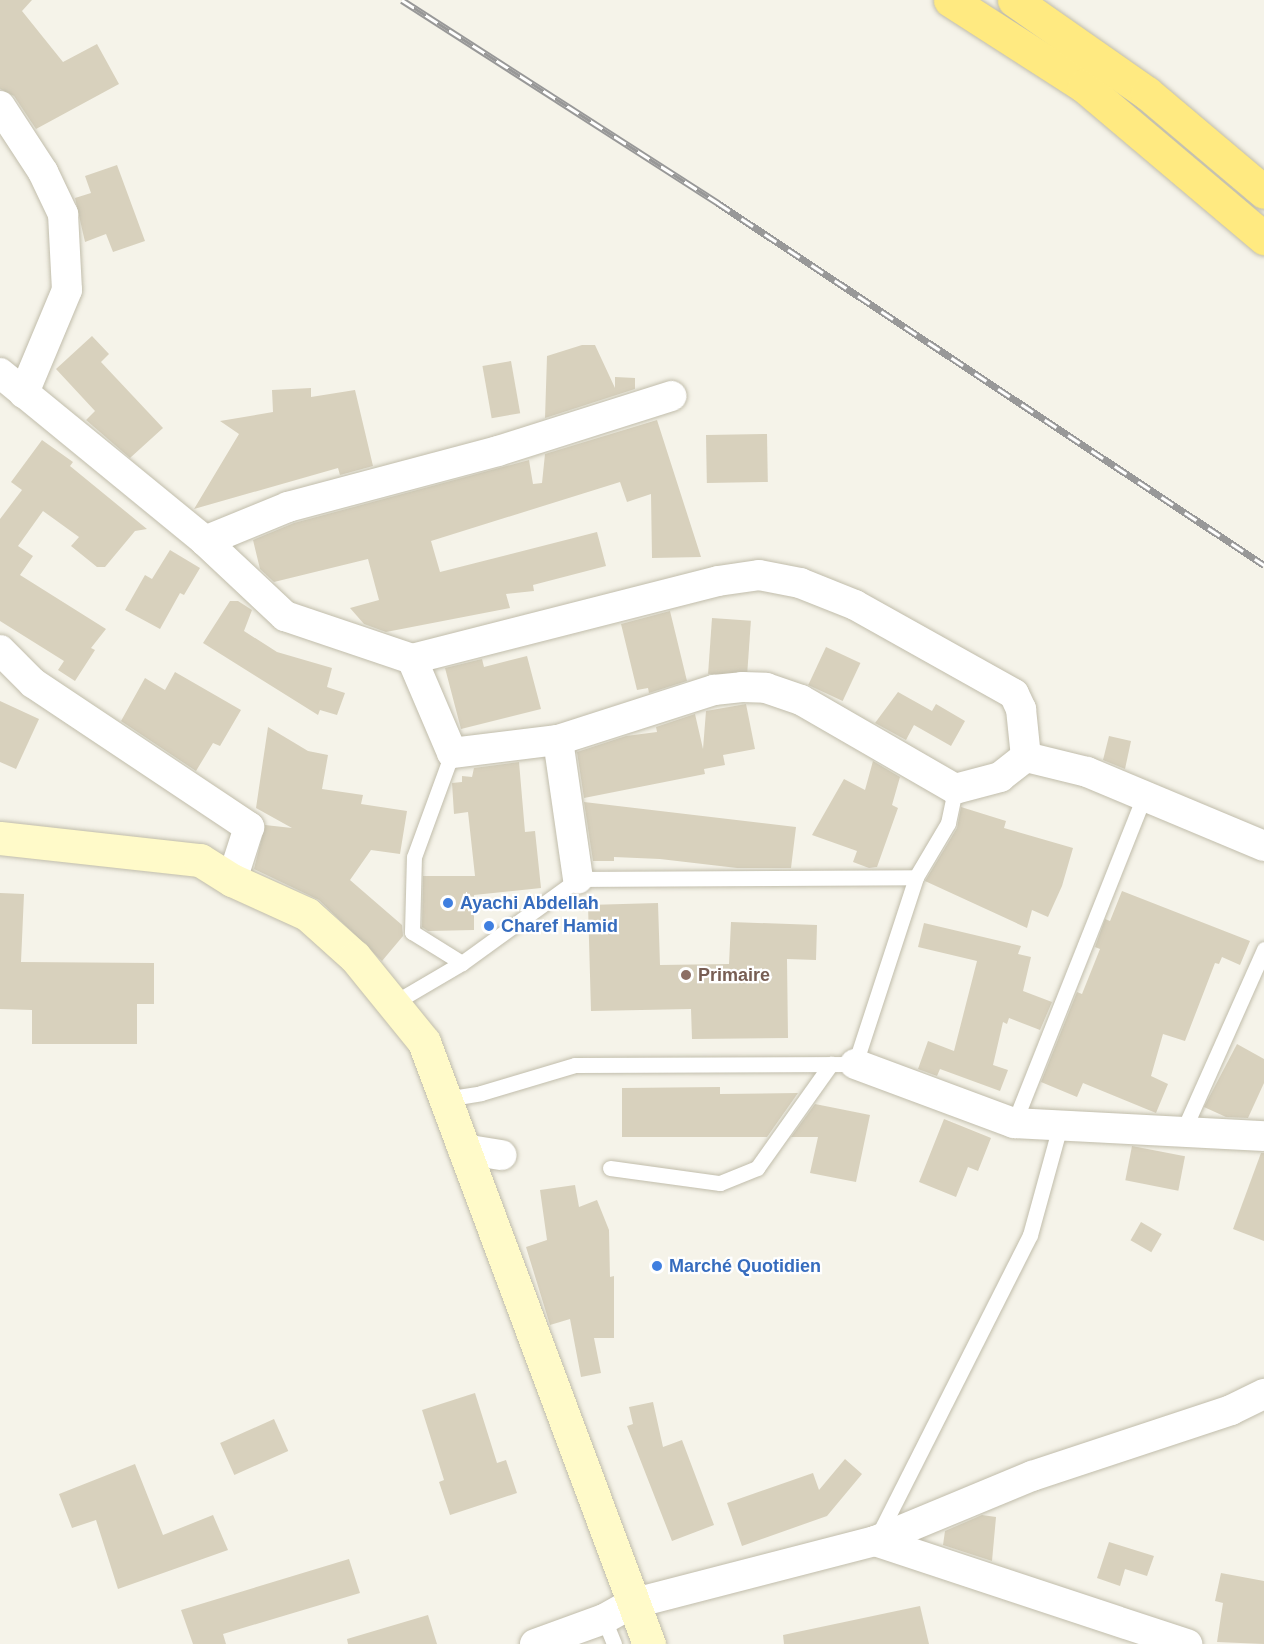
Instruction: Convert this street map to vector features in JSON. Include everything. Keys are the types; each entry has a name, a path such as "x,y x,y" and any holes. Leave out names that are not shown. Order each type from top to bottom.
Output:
{"highway":[{"path":"950,0 1084,86 1264,238"},
{"path":"1014,0 1147,93 1264,192"}],"main road":[{"path":"0,838 200,860 232,880 307,914 355,957 424,1042 464,1149 616,1622 648,1644"}],"street":[{"path":"0,106 43,172 63,214 67,290 24,393"},
{"path":"0,373 205,542 285,616 412,659 718,581 759,575 800,583 855,605 998,683 1014,694 1021,709 1026,757"},
{"path":"205,542 288,507 498,452 671,396"},
{"path":"0,650 33,683 249,827 232,880"},
{"path":"412,659 452,753 558,740 714,690 766,688 801,700 955,789 1000,777 1026,757"},
{"path":"558,740 578,879"},
{"path":"1026,757 1087,772 1207,819 1264,846"},
{"path":"843,1064 1014,1123 1184,1129 1264,1136"},
{"path":"464,1149 502,1155"},
{"path":"535,1644 616,1622 875,1541 1032,1476 1231,1410 1264,1394"},
{"path":"904,1529 1187,1644"}],"lane":[{"path":"452,753 414,857 412,932 462,963"},
{"path":"610,1168 720,1183 757,1168 843,1064 916,877 948,823 955,789"},
{"path":"1014,1123 1144,796"},
{"path":"392,1004 462,963 578,879 916,877"},
{"path":"1184,1129 1264,949"},
{"path":"445,1099 481,1093 575,1065 843,1064"},
{"path":"904,1529 1030,1235 1060,1126"}],"building":[{"path":"0,0 32,0 22,11 63,62 97,44 119,84 36,129 14,96 0,89"},
{"path":"117,165 145,241 113,252 106,234 85,242 75,198 91,193 85,176"},
{"path":"92,336 109,354 101,362 163,428 130,458 86,420 95,411 56,369"},
{"path":"582,345 595,345 615,388 615,377 635,378 635,389 545,418 547,356"},
{"path":"511,361 520,413 492,418 482,366"},
{"path":"311,388 311,397 355,390 373,466 340,475 338,468 194,509 239,434 220,421 273,412 272,390"},
{"path":"657,420 701,557 652,558 651,494 627,502 620,482 431,541 440,572 597,532 606,566 533,585 534,591 506,594 510,608 386,632 364,624 350,608 379,600 368,559 274,582 260,569 253,540 294,523 529,460 533,484 542,483 545,454"},
{"path":"767,434 768,482 707,483 706,435"},
{"path":"42,440 73,462 70,466 147,529 135,531 105,567 97,567 71,546 79,537 43,511 18,546 33,556 20,575 106,629 91,648 95,650 75,681 58,670 64,661 0,621 0,519 22,490 11,482"},
{"path":"170,550 200,568 184,595 180,593 160,629 125,610 145,575 152,579"},
{"path":"230,601 238,601 252,610 244,631 277,652 332,668 327,687 345,693 337,715 320,710 318,715 203,643"},
{"path":"670,611 687,681 649,693 648,688 637,690 621,624"},
{"path":"712,618 751,621 747,677 708,674"},
{"path":"826,647 860,663 843,701 808,685"},
{"path":"527,656 541,709 461,729 445,668 482,659 484,667"},
{"path":"175,672 241,710 220,746 213,743 196,771 121,721 145,678 165,690"},
{"path":"898,692 932,711 936,704 965,721 951,746 914,725 906,740 875,723"},
{"path":"0,701 39,719 16,769 0,762"},
{"path":"746,704 755,749 723,755 725,765 704,769 705,774 584,798 577,752 626,736 657,732 656,727 695,714 703,749 706,711"},
{"path":"268,727 308,751 328,755 322,789 363,795 361,804 407,811 400,854 371,850 350,880 402,925 403,936 382,961 319,900 254,869 265,825 292,828 256,808"},
{"path":"1109,736 1131,741 1125,769 1103,760"},
{"path":"873,761 900,777 892,805 898,808 877,867 869,868 853,862 857,851 812,835 844,779 865,790"},
{"path":"519,762 525,832 535,831 541,888 474,895 474,930 428,931 422,927 423,876 475,876 468,812 454,814 452,783 462,782 462,776 472,777 474,768"},
{"path":"584,802 796,827 791,868 737,868 660,859 614,857 614,861 593,861"},
{"path":"961,807 1006,821 1004,828 1073,848 1062,886 1048,917 1032,910 1027,928 925,881 957,828"},
{"path":"1122,891 1250,941 1240,965 1222,957 1219,964 1215,963 1185,1041 1163,1034 1151,1076 1168,1084 1156,1113 1083,1083 1077,1097 1041,1082 1077,992 1082,994 1100,949 1095,947 1105,919 1110,921"},
{"path":"0,893 24,894 21,962 154,963 154,1004 137,1004 137,1044 32,1044 32,1010 0,1009"},
{"path":"658,903 660,965 729,964 731,922 817,925 816,960 787,959 788,1038 692,1039 691,1009 591,1011 588,905"},
{"path":"924,923 1021,946 1018,954 1031,957 1023,991 1052,1002 1040,1030 1009,1018 1007,1024 1003,1022 993,1065 1008,1070 1000,1091 940,1069 937,1076 918,1069 928,1041 954,1051 977,961 918,947"},
{"path":"1237,1044 1264,1059 1264,1083 1248,1118 1226,1117 1204,1107"},
{"path":"720,1087 720,1094 798,1093 767,1137 622,1137 622,1088"},
{"path":"815,1104 870,1115 856,1182 810,1173 818,1137 791,1137"},
{"path":"944,1119 991,1138 978,1171 968,1167 956,1197 919,1182"},
{"path":"1132,1146 1185,1156 1178,1191 1125,1180"},
{"path":"1261,1153 1264,1153 1264,1241 1233,1229"},
{"path":"575,1185 579,1207 597,1200 609,1230 610,1277 614,1276 614,1338 594,1338 601,1373 581,1377 570,1319 550,1325 526,1247 547,1240 540,1190"},
{"path":"1141,1222 1162,1234 1151,1252 1130,1240"},
{"path":"475,1393 497,1463 506,1460 517,1493 450,1515 439,1482 444,1480 422,1410"},
{"path":"653,1402 663,1447 682,1440 714,1525 672,1541 627,1426 633,1424 629,1407"},
{"path":"274,1419 288,1451 234,1475 220,1443"},
{"path":"845,1459 862,1474 827,1516 742,1546 727,1503 813,1473 819,1490"},
{"path":"135,1464 163,1535 213,1515 228,1550 118,1589 96,1520 72,1528 59,1494"},
{"path":"982,1515 996,1517 992,1561 943,1545 945,1531"},
{"path":"1109,1542 1154,1556 1147,1576 1125,1569 1120,1586 1097,1578"},
{"path":"349,1559 360,1593 223,1634 226,1644 193,1644 181,1610"},
{"path":"1221,1573 1264,1581 1264,1644 1217,1642 1223,1603 1215,1601"},
{"path":"920,1606 929,1644 784,1644 783,1635"},
{"path":"428,1615 437,1644 348,1644 347,1639"}],"railway":[{"path":"402,0 718,203 1264,565"}],"place":[{"name":"Ayachi Abdellah","path":"448,903"},
{"name":"Charef Hamid","path":"489,926"},
{"name":"Primaire","path":"686,975"},
{"name":"Marché Quotidien","path":"657,1266"}]}
